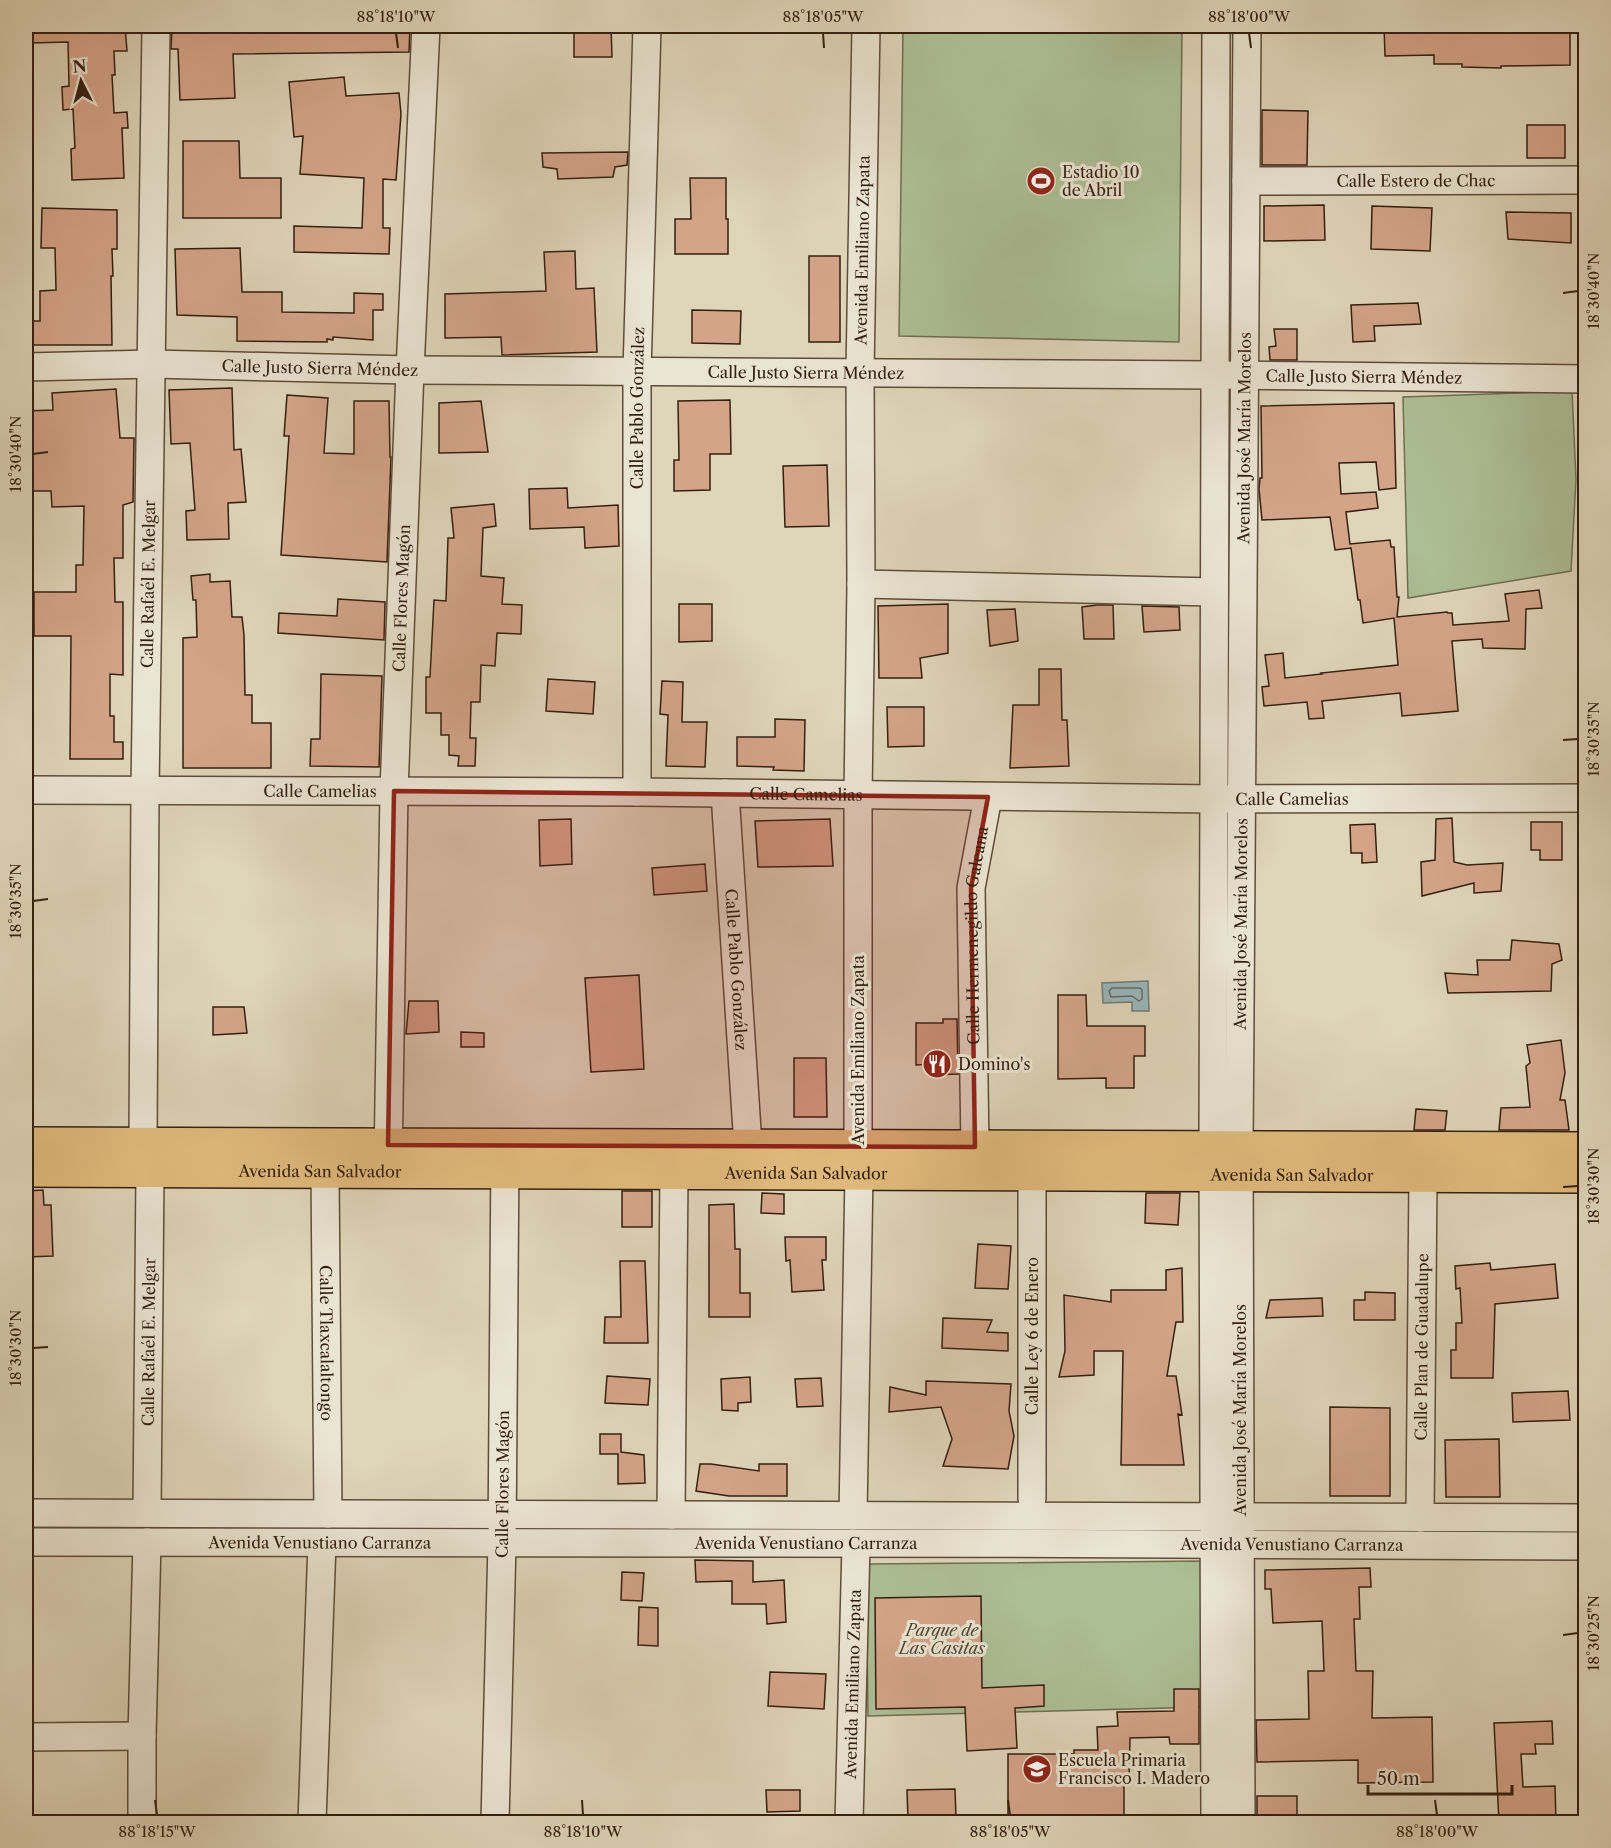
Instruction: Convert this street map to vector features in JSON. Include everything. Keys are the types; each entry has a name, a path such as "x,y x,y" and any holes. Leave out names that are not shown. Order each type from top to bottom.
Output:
{"main road":[{"name":"Avenida San Salvador","path":"26,1144 147,1158 325,1172 388,1158"},
{"name":"Avenida San Salvador","path":"26,1170 147,1158 505,1159 748,1146 858,1160 1032,1174 1226,1162 1586,1149"},
{"name":"Avenida San Salvador","path":"505,1159 674,1173 858,1160 975,1147 1423,1176 1586,1176"}],"street":[{"name":"Calle Rafaél E. Melgar","path":"147,1514 145,791 156,26"},
{"name":"Calle Flores Magón","path":"388,1158 394,791 426,26"},
{"name":"Calle Pablo González","path":"637,792 637,372 646,26"},
{"name":"Avenida Emiliano Zapata","path":"853,1516 858,1160 860,373 866,26"},
{"name":"Avenida José María Morelos","path":"1215,1822 1227,1530 1226,1162 1214,799 1216,26"},
{"name":"Avenida José María Morelos","path":"1226,1162 1242,799 1247,26"},
{"name":"Calle Estero de Chac","path":"1246,181 1586,180"},
{"name":"Calle Justo Sierra Méndez","path":"26,367 152,364 410,370 1586,379"},
{"path":"861,584 1214,592"},
{"name":"Calle Camelias","path":"26,790 637,792 1214,799 1586,798"},
{"name":"Calle Pablo González","path":"725,793 748,1146"},
{"name":"Calle Hermenegildo Galeana","path":"975,1147 971,888 988,797"},
{"name":"Calle Flores Magón","path":"495,1822 502,1544 505,1159"},
{"name":"Calle Tlaxcalaltongo","path":"325,1172 328,1514"},
{"path":"671,1515 674,1173"},
{"name":"Calle Ley 6 de Enero","path":"1032,1174 1032,1498"},
{"name":"Calle Plan de Guadalupe","path":"1420,1518 1423,1176"},
{"name":"Avenida Venustiano Carranza","path":"26,1513 853,1516 1586,1546"},
{"name":"Avenida Venustiano Carranza","path":"26,1542 856,1544 1227,1530 1420,1518 1586,1518"},
{"name":"Avenida José María Morelos","path":"1227,1530 1241,1822"},
{"path":"142,1822 147,1542"},
{"path":"312,1822 322,1543"},
{"name":"Avenida Emiliano Zapata","path":"849,1822 856,1544"},
{"path":"26,1737 142,1737"}],"highlighted area":[{"path":"394,791 988,797 971,888 975,1147 388,1145"}],"green space":[{"name":"Estadio 10 de Abril","path":"903,26 1182,26 1179,342 899,336"},
{"path":"1572,391 1576,479 1571,571 1408,598 1403,397"},
{"name":"Parque de Las Casitas","path":"1206,1561 1205,1707 868,1716 866,1564"}],"water":[{"path":"1148,981 1149,1011 1132,1011 1132,1002 1103,1003 1102,983"}],"building":[{"path":"30,26 125,26 127,51 114,51 115,75 112,75 114,113 127,112 128,128 122,128 124,178 72,180 71,149 75,148 73,109 63,110 62,87 69,86 68,42 30,43"},
{"path":"172,26 410,26 409,52 233,54 235,98 180,100 178,49 171,49"},
{"path":"574,26 611,26 612,57 574,57"},
{"path":"1384,26 1570,26 1570,65 1462,67 1462,64 1434,64 1434,55 1385,56"},
{"path":"344,77 346,96 399,93 401,114 396,180 383,179 383,228 390,228 389,254 294,252 294,226 362,228 364,178 300,174 303,136 294,137 289,82"},
{"path":"1262,110 1308,111 1307,165 1262,165"},
{"path":"1527,125 1565,125 1565,158 1527,158"},
{"path":"183,141 239,141 240,178 281,178 281,218 183,218"},
{"path":"628,152 627,165 615,167 613,177 558,179 557,169 543,167 542,153"},
{"path":"690,178 726,178 728,254 675,254 675,219 691,219"},
{"path":"1324,205 1325,240 1264,241 1264,206"},
{"path":"1372,206 1432,208 1430,251 1371,249"},
{"path":"42,208 117,210 117,249 112,249 113,276 111,276 112,345 26,345 26,321 40,321 40,291 56,290 55,248 41,248"},
{"path":"1506,212 1571,213 1571,243 1508,239"},
{"path":"240,248 242,292 282,292 282,312 354,313 354,293 383,294 383,310 373,310 373,340 333,337 333,340 327,339 327,342 237,341 237,317 177,315 175,249"},
{"path":"575,251 576,289 594,288 597,352 502,355 501,337 445,338 445,294 546,291 544,252"},
{"path":"809,256 840,256 840,342 809,342"},
{"path":"1418,303 1421,324 1374,326 1375,341 1353,342 1351,305"},
{"path":"692,310 741,311 740,344 692,343"},
{"path":"1274,329 1297,329 1297,360 1270,360 1269,347 1276,346"},
{"path":"232,388 234,450 241,449 246,502 228,503 229,539 187,540 186,511 195,510 190,443 171,444 169,390"},
{"path":"116,389 120,438 134,438 133,502 123,505 123,558 114,558 115,602 123,602 123,675 110,674 110,716 114,716 114,742 123,742 123,759 70,759 71,636 34,636 34,592 76,592 76,565 83,565 84,506 52,507 51,491 26,491 26,411 53,410 52,393"},
{"path":"287,395 328,398 324,453 354,454 354,401 389,401 391,457 387,562 281,555 289,436 284,436"},
{"path":"730,400 731,454 710,454 710,490 674,491 674,460 679,460 678,401"},
{"path":"481,401 488,452 439,453 439,403"},
{"path":"1394,403 1396,488 1379,490 1376,462 1339,463 1341,494 1376,492 1378,508 1346,512 1350,544 1390,540 1391,547 1394,547 1397,597 1399,597 1397,617 1447,612 1452,613 1453,625 1509,621 1505,594 1539,590 1542,608 1526,609 1525,649 1483,648 1482,639 1452,641 1458,711 1402,716 1400,693 1322,701 1324,718 1309,719 1307,702 1264,706 1262,687 1269,686 1265,655 1283,653 1285,678 1398,665 1394,618 1363,623 1351,548 1335,550 1330,517 1262,520 1259,489 1260,478 1262,478 1261,406"},
{"path":"827,465 829,526 785,527 783,466"},
{"path":"567,488 568,508 618,505 619,546 585,548 584,527 530,529 529,489"},
{"path":"494,504 496,526 483,528 481,576 504,578 502,604 522,605 521,634 497,633 495,666 481,665 480,702 471,702 470,738 476,738 475,766 458,766 459,756 449,755 449,735 441,735 441,713 426,713 426,677 430,677 434,600 446,601 448,538 454,538 451,508"},
{"path":"210,574 210,582 230,581 232,617 242,617 245,695 252,695 252,723 271,723 271,768 183,768 183,638 197,637 196,600 193,600 191,576"},
{"path":"338,599 385,602 384,640 278,633 279,613 337,616"},
{"path":"679,604 712,604 712,641 679,642"},
{"path":"948,604 948,653 920,658 922,678 879,678 878,606"},
{"path":"1113,605 1114,639 1084,639 1082,607"},
{"path":"1142,606 1179,607 1180,630 1144,632"},
{"path":"1015,609 1018,641 990,646 987,610"},
{"path":"1039,669 1061,669 1062,720 1067,720 1069,766 1010,768 1013,705 1039,705"},
{"path":"321,674 382,676 379,767 310,766 311,739 320,739"},
{"path":"548,679 595,682 593,714 546,711"},
{"path":"662,681 683,682 682,722 707,722 705,767 666,766 668,715 660,714"},
{"path":"887,707 924,707 924,746 888,747"},
{"path":"775,719 805,720 804,771 737,766 737,737 775,737"},
{"path":"1452,818 1454,862 1467,865 1503,863 1501,891 1474,893 1474,883 1422,896 1421,862 1435,860 1436,819"},
{"path":"571,819 572,864 540,866 539,820"},
{"path":"830,819 833,866 758,867 755,821"},
{"path":"1531,822 1562,822 1562,860 1540,860 1540,850 1531,850"},
{"path":"1375,824 1377,862 1362,863 1362,853 1351,853 1350,825"},
{"path":"705,864 707,891 654,895 652,868"},
{"path":"1512,940 1559,944 1562,960 1552,964 1551,991 1448,993 1445,973 1478,975 1477,960 1510,960"},
{"path":"639,975 644,1069 591,1072 585,978"},
{"path":"1058,995 1086,995 1087,1026 1145,1026 1145,1056 1134,1056 1134,1088 1106,1088 1106,1078 1058,1079"},
{"path":"409,1001 438,1001 439,1032 406,1034"},
{"path":"213,1007 244,1007 247,1033 213,1035"},
{"path":"943,1019 957,1019 958,1074 932,1075 932,1064 916,1065 916,1023 943,1023"},
{"path":"461,1032 484,1033 484,1047 461,1047"},
{"path":"1561,1040 1565,1073 1560,1100 1565,1100 1569,1130 1499,1130 1501,1108 1530,1107 1526,1066 1530,1063 1527,1045"},
{"path":"794,1058 826,1058 827,1117 794,1117"},
{"path":"1416,1109 1447,1111 1445,1130 1414,1130"},
{"path":"43,1190 44,1205 51,1205 53,1256 26,1257 26,1191"},
{"path":"622,1191 652,1191 652,1227 622,1227"},
{"path":"762,1193 784,1194 784,1214 761,1213"},
{"path":"1146,1193 1180,1193 1178,1225 1145,1223"},
{"path":"734,1204 735,1249 740,1249 740,1293 750,1293 750,1317 709,1317 709,1205"},
{"path":"785,1237 826,1237 826,1260 822,1260 824,1290 792,1292 790,1260 786,1261"},
{"path":"978,1244 1011,1246 1008,1289 975,1288"},
{"path":"620,1261 645,1261 648,1343 604,1343 605,1317 621,1317"},
{"path":"1490,1263 1491,1270 1555,1264 1558,1298 1495,1304 1493,1378 1451,1378 1451,1350 1456,1350 1456,1323 1462,1323 1460,1288 1456,1289 1455,1266"},
{"path":"1182,1268 1183,1322 1176,1322 1167,1376 1176,1376 1182,1415 1178,1414 1184,1465 1121,1465 1123,1351 1094,1351 1094,1375 1059,1377 1065,1351 1064,1295 1111,1302 1111,1290 1166,1290 1166,1270"},
{"path":"1365,1292 1395,1293 1395,1320 1354,1320 1354,1300 1365,1300"},
{"path":"1322,1298 1323,1316 1266,1318 1270,1300"},
{"path":"943,1318 992,1320 987,1332 1008,1333 1008,1351 942,1348"},
{"path":"607,1376 650,1379 648,1405 605,1403"},
{"path":"750,1377 751,1402 738,1403 738,1411 722,1410 721,1379"},
{"path":"821,1378 823,1406 797,1407 795,1379"},
{"path":"926,1381 1011,1384 1009,1411 1014,1436 1008,1469 943,1466 952,1439 941,1407 889,1412 890,1387 926,1395"},
{"path":"1568,1391 1570,1420 1513,1422 1512,1393"},
{"path":"1330,1407 1390,1408 1390,1496 1330,1496"},
{"path":"600,1434 621,1434 621,1452 644,1455 645,1483 618,1484 618,1454 600,1454"},
{"path":"1499,1439 1500,1497 1446,1497 1445,1440"},
{"path":"700,1464 759,1471 759,1464 787,1464 787,1496 729,1496 696,1491"},
{"path":"695,1560 753,1561 753,1582 784,1580 786,1622 767,1624 766,1604 732,1604 732,1581 696,1582"},
{"path":"1370,1568 1371,1587 1359,1587 1360,1619 1354,1619 1356,1671 1373,1671 1372,1718 1432,1717 1433,1782 1358,1783 1358,1760 1257,1762 1256,1720 1309,1719 1308,1671 1324,1671 1322,1621 1273,1623 1271,1589 1265,1589 1265,1570"},
{"path":"622,1572 644,1573 642,1601 621,1600"},
{"path":"981,1596 982,1688 1044,1685 1044,1706 1015,1708 1017,1748 967,1751 965,1707 876,1709 875,1598"},
{"path":"639,1607 658,1608 658,1646 638,1645"},
{"path":"770,1672 826,1674 824,1709 768,1706"},
{"path":"1174,1689 1199,1689 1199,1744 1170,1744 1169,1737 1130,1738 1129,1779 1124,1779 1124,1822 1008,1822 1008,1754 1074,1754 1074,1750 1098,1750 1097,1727 1118,1726 1117,1712 1174,1711"},
{"path":"1552,1721 1553,1744 1535,1744 1536,1754 1521,1754 1523,1787 1555,1786 1556,1822 1499,1822 1494,1723"},
{"path":"955,1789 956,1818 908,1820 907,1790"},
{"path":"766,1790 800,1790 800,1811 767,1812"},
{"path":"1257,1796 1297,1796 1297,1822 1257,1822"}],"place":[{"name":"Estadio 10 de Abril","path":"1041,181"},
{"name":"Domino's","path":"937,1064"},
{"name":"Escuela Primaria Francisco I. Madero","path":"1037,1769"}]}
